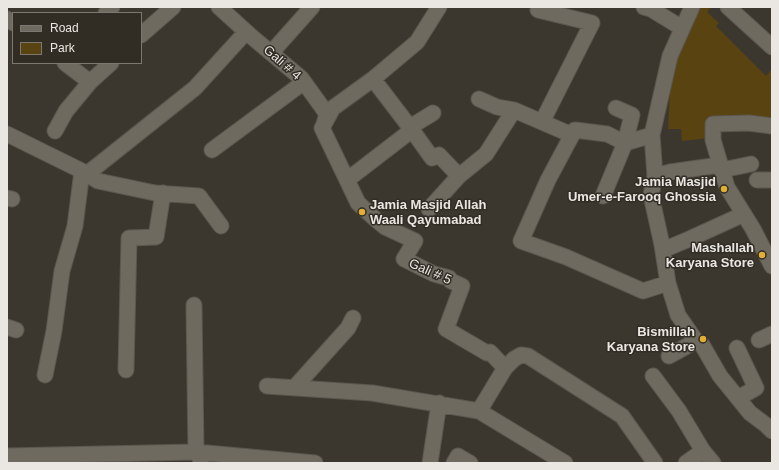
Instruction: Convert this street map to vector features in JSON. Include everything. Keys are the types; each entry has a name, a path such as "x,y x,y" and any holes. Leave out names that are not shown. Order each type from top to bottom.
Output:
{"street":[{"path":"142,34 173,7"},
{"name":"Gali # 4","path":"219,7 246,32 301,78 327,114 322,128"},
{"path":"271,53 312,7"},
{"path":"322,128 333,108 373,79 417,42 439,7"},
{"path":"539,7 538,10 592,23 542,122"},
{"path":"644,7 651,9 682,28"},
{"path":"692,7 670,56 652,135 655,176 652,195 668,284 678,315 696,342 701,343 720,376 750,413 772,431"},
{"path":"728,7 772,47"},
{"path":"45,375 54,330 62,271 75,226 84,172 195,88 246,32"},
{"path":"66,64 90,82"},
{"path":"55,131 66,111 90,82 110,64"},
{"path":"373,79 432,158 438,155 458,176"},
{"path":"212,150 304,82"},
{"path":"478,99 497,107 514,110 572,135"},
{"path":"603,196 625,143 632,115 616,108"},
{"path":"429,209 458,176 486,154 514,110"},
{"path":"347,180 411,128 433,113"},
{"path":"772,126 749,123 713,124 713,140 727,187 753,228 772,266"},
{"name":"Gali # 5","path":"322,128 358,203 385,227 415,241 404,259 434,274 449,278 451,281 462,286 446,329 487,353 490,352 505,368"},
{"path":"652,135 625,143 607,134 575,130 548,180 521,241 566,257 643,291 668,284"},
{"path":"7,134 84,172 98,181 163,193 199,196 221,226"},
{"path":"655,176 670,172 750,164"},
{"path":"126,370 129,238 156,237 163,193"},
{"path":"663,250 744,214"},
{"path":"194,305 200,458"},
{"path":"294,388 348,328 353,318"},
{"path":"669,356 696,342"},
{"path":"737,348 756,388 738,398"},
{"path":"479,411 505,368 514,359 521,355 528,356 622,416 655,463"},
{"path":"653,376 679,411 708,457 686,463"},
{"path":"268,386 372,393 479,411 565,463"},
{"path":"430,463 438,403"},
{"path":"7,456 200,458 315,463"},
{"path":"454,463 458,456 470,463"}],"green space":[{"path":"697,7 711,7 707,12 719,23 716,26 766,76 772,69 772,121 726,119 709,138 682,141 681,129 668,129 671,68"}],"place":[{"name":"Jamia Masjid Umer-e-Farooq Ghossia","path":"724,189"},
{"name":"Jamia Masjid Allah Waali Qayumabad","path":"362,212"},
{"name":"Mashallah Karyana Store","path":"762,255"},
{"name":"Bismillah Karyana Store","path":"703,339"}]}
